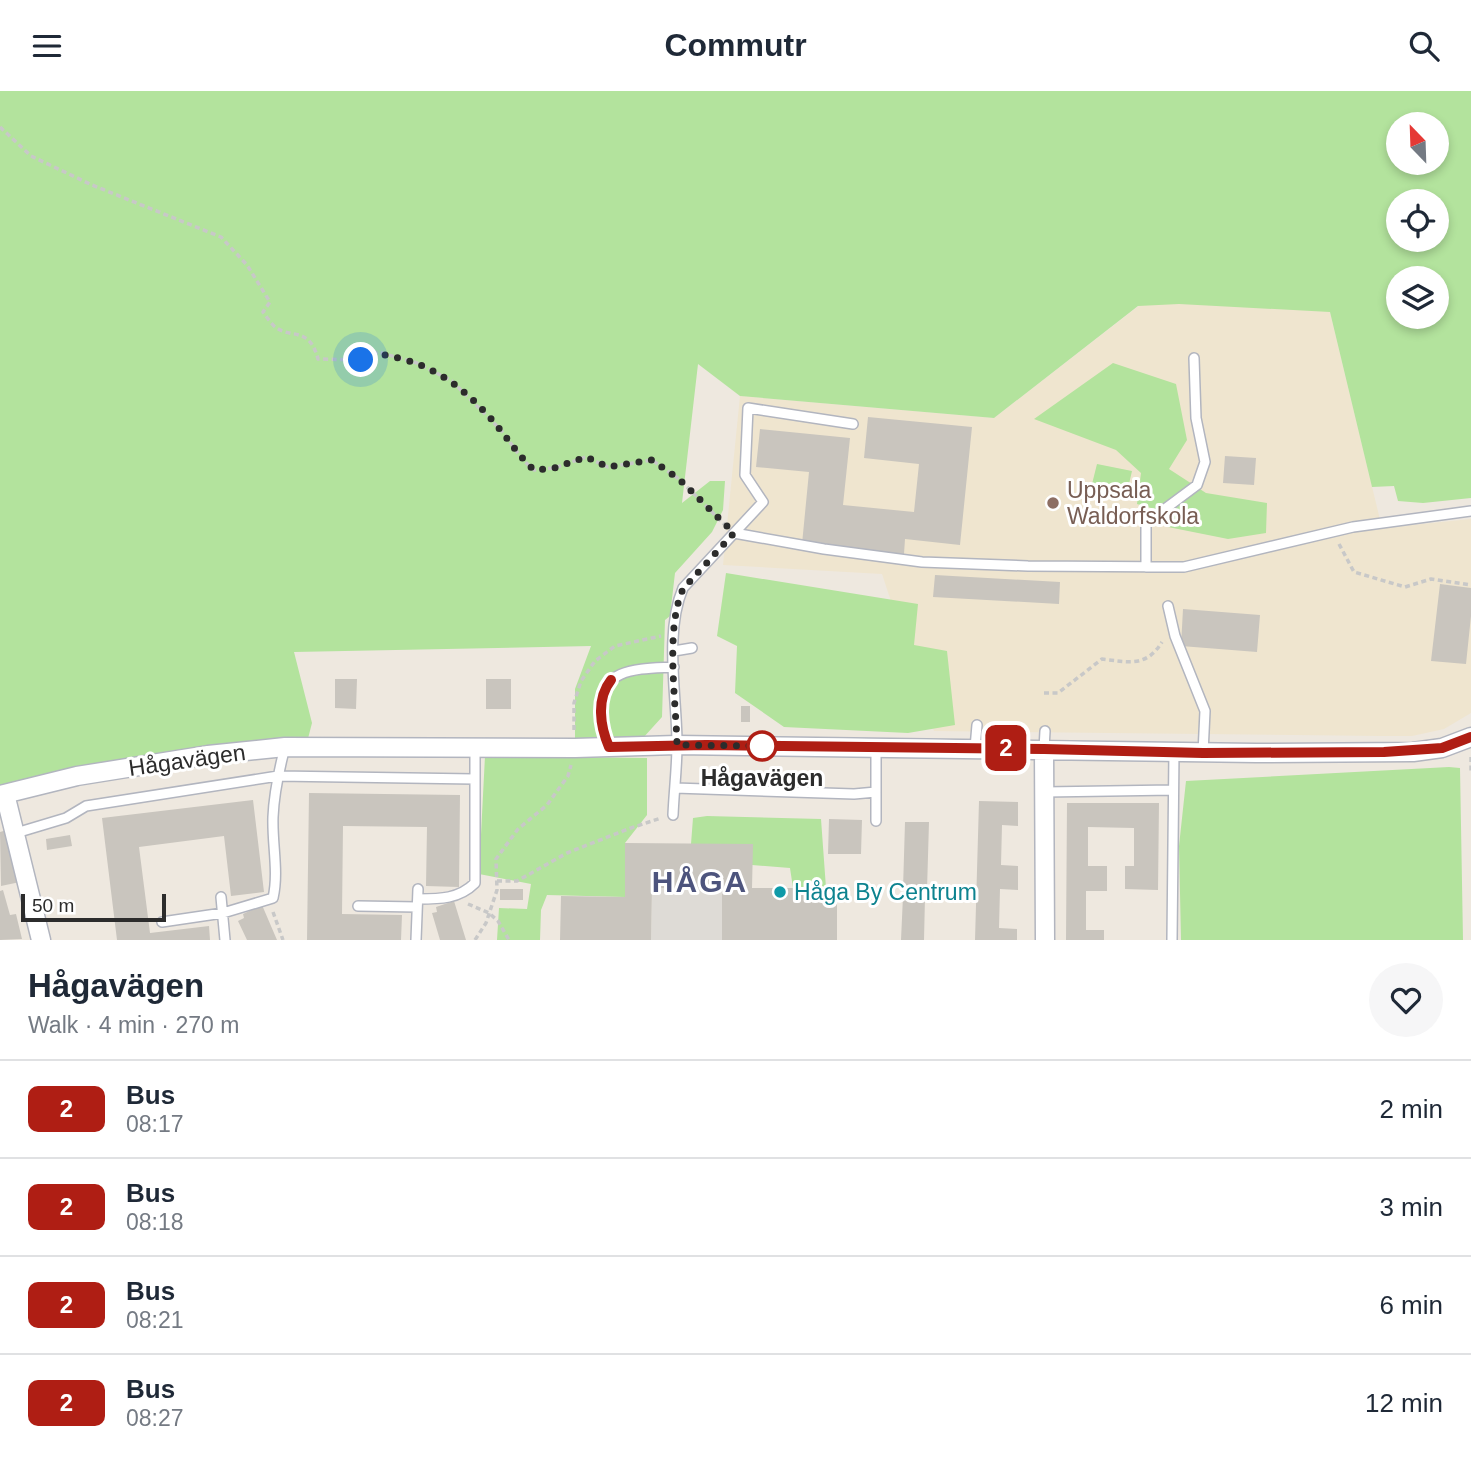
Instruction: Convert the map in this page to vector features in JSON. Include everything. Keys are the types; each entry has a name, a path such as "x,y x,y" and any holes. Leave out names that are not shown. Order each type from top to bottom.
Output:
{"street":[{"name":"Hågavägen","path":"41,940 16,833 4,804 78,776 208,755 285,747 575,748 677,745 1203,753 1413,752 1442,748 1471,737"},
{"path":"1044,749 1045,940"}],"lane":[{"path":"1146,567 1146,523 1197,485 1205,462 1196,418 1194,358"},
{"path":"673,815 677,745 673,633 679,598 683,589 763,502 745,475 748,408 853,423"},
{"path":"734,533 922,562 1184,567 1335,532 1471,511"},
{"path":"1167,606 1172,626 1205,711 1203,753"},
{"path":"674,651 692,648"},
{"path":"609,747 602,726 601,698 611,680 620,674 638,670 674,667"},
{"path":"975,748 977,725"},
{"path":"1044,749 1045,730"},
{"path":"162,922 223,913 273,898 276,885 273,814 285,747"},
{"path":"876,747 876,821"},
{"path":"358,906 447,899 466,892 475,883 475,748"},
{"path":"1172,940 1174,751"},
{"path":"16,833 66,818 86,806 278,776 474,779"},
{"path":"675,788 854,794 876,792"},
{"path":"1045,792 1173,790"},
{"path":"416,940 418,889"},
{"path":"222,897 225,940"}],"path":[{"path":"0,127 31,156 92,185 221,237 247,265 270,302 262,311 275,328 298,333 314,346 318,359 361,360 378,352 417,363 452,381 501,430 523,460 534,470 554,468 586,457 608,467 652,460 679,479 734,533"},
{"path":"1335,532 1354,572 1405,587 1431,579 1471,585"},
{"path":"1044,693 1058,693 1102,659 1138,663 1156,652 1172,626"},
{"path":"475,940 497,890 496,859 518,829 547,805 568,776 575,748"},
{"path":"1471,757 1471,773"},
{"path":"497,881 517,881 567,853 628,828 673,815"},
{"path":"459,894 469,905 489,913 498,921 509,940"},
{"path":"268,900 283,940"}],"shaded area":[{"name":"Uppsala Waldorfskola","path":"1323,283 1382,528 1471,519 1471,713 1444,729 1412,736 934,731 882,574 723,565 740,396 994,418 1149,298"},
{"path":"652,888 722,888 722,940 651,940"}],"green space":[{"path":"0,91 1471,91 1471,498 1423,503 1398,501 1394,486 1372,487 1330,312 1179,304 1138,306 994,418 740,396 698,364 682,503 710,481 725,481 723,510 712,532 675,573 670,616 665,620 662,717 643,738 575,740 575,689 591,646 294,652 312,723 304,754 204,763 0,796"},
{"path":"1113,363 1176,384 1187,440 1169,469 1206,493 1267,503 1266,533 1228,539 1168,527 1172,514 1137,504 1141,473 1116,450 1034,419"},
{"path":"1097,464 1132,471 1126,497 1091,488"},
{"path":"726,573 918,604 914,645 947,651 955,725 908,733 784,727 735,693 737,646 717,636"},
{"path":"485,756 647,758 647,815 625,843 625,897 547,895 541,910 540,940 497,940 499,908 527,909 531,884 479,874"},
{"path":"1460,768 1463,940 1181,940 1179,846 1186,781"},
{"path":"707,816 821,819 826,888 793,888 790,868 752,865 691,844 693,818"}],"building":[{"path":"868,417 972,427 960,545 905,539 904,554 802,544 809,472 756,467 760,429 850,438 843,505 914,512 919,464 864,458"},
{"path":"1225,456 1256,458 1254,485 1223,483"},
{"path":"935,575 1060,582 1059,604 933,597"},
{"path":"1440,584 1471,588 1466,664 1431,661"},
{"path":"1183,609 1260,615 1257,652 1181,646"},
{"path":"335,679 357,679 356,709 335,708"},
{"path":"486,679 511,679 511,709 486,709"},
{"path":"741,706 750,706 750,722 741,722"},
{"path":"309,793 460,795 459,887 426,886 427,827 343,826 342,914 402,915 401,940 307,940"},
{"path":"253,800 264,892 231,896 224,836 139,847 150,933 209,926 210,940 117,940 102,818"},
{"path":"979,801 1018,802 1018,826 1002,825 1001,865 1018,866 1018,890 1000,889 999,928 1017,929 1017,940 975,940"},
{"path":"1067,803 1159,803 1158,890 1125,889 1125,866 1134,866 1134,828 1088,827 1088,866 1107,866 1107,891 1086,891 1086,930 1104,930 1104,940 1066,940"},
{"path":"829,819 862,820 861,854 828,854"},
{"path":"905,822 929,822 927,890 903,889"},
{"path":"7,830 20,882 1,886 0,832"},
{"path":"70,835 72,846 47,850 46,839"},
{"name":"Håga By Centrum","path":"625,843 753,844 752,888 837,888 837,940 722,940 722,888 652,888 651,940 560,940 561,896 625,897"},
{"path":"500,889 523,889 523,900 500,900"},
{"path":"3,890 10,915 16,914 22,939 0,940 0,891"},
{"path":"903,896 925,897 924,940 901,940"},
{"path":"454,901 466,940 440,940 432,913 437,912 436,907"},
{"path":"262,905 277,940 247,940 238,921 244,918 243,914"}],"bus line":[{"name":"2","path":"611,680 601,698 602,726 609,747 706,745 1203,753 1413,752 1442,748 1471,737"}],"place":[{"name":"Uppsala Waldorfskola","path":"1053,503"},
{"name":"Hågavägen","path":"762,746"},
{"name":"Håga By Centrum","path":"780,892"}],"district":[{"name":"HÅGA","path":"700,882"}],"route":[{"path":"361,360 378,352 417,363 452,381 501,430 523,460 534,470 554,468 586,457 608,467 652,460 679,479 734,533 683,589 679,598 673,633 677,745 762,746"}]}
